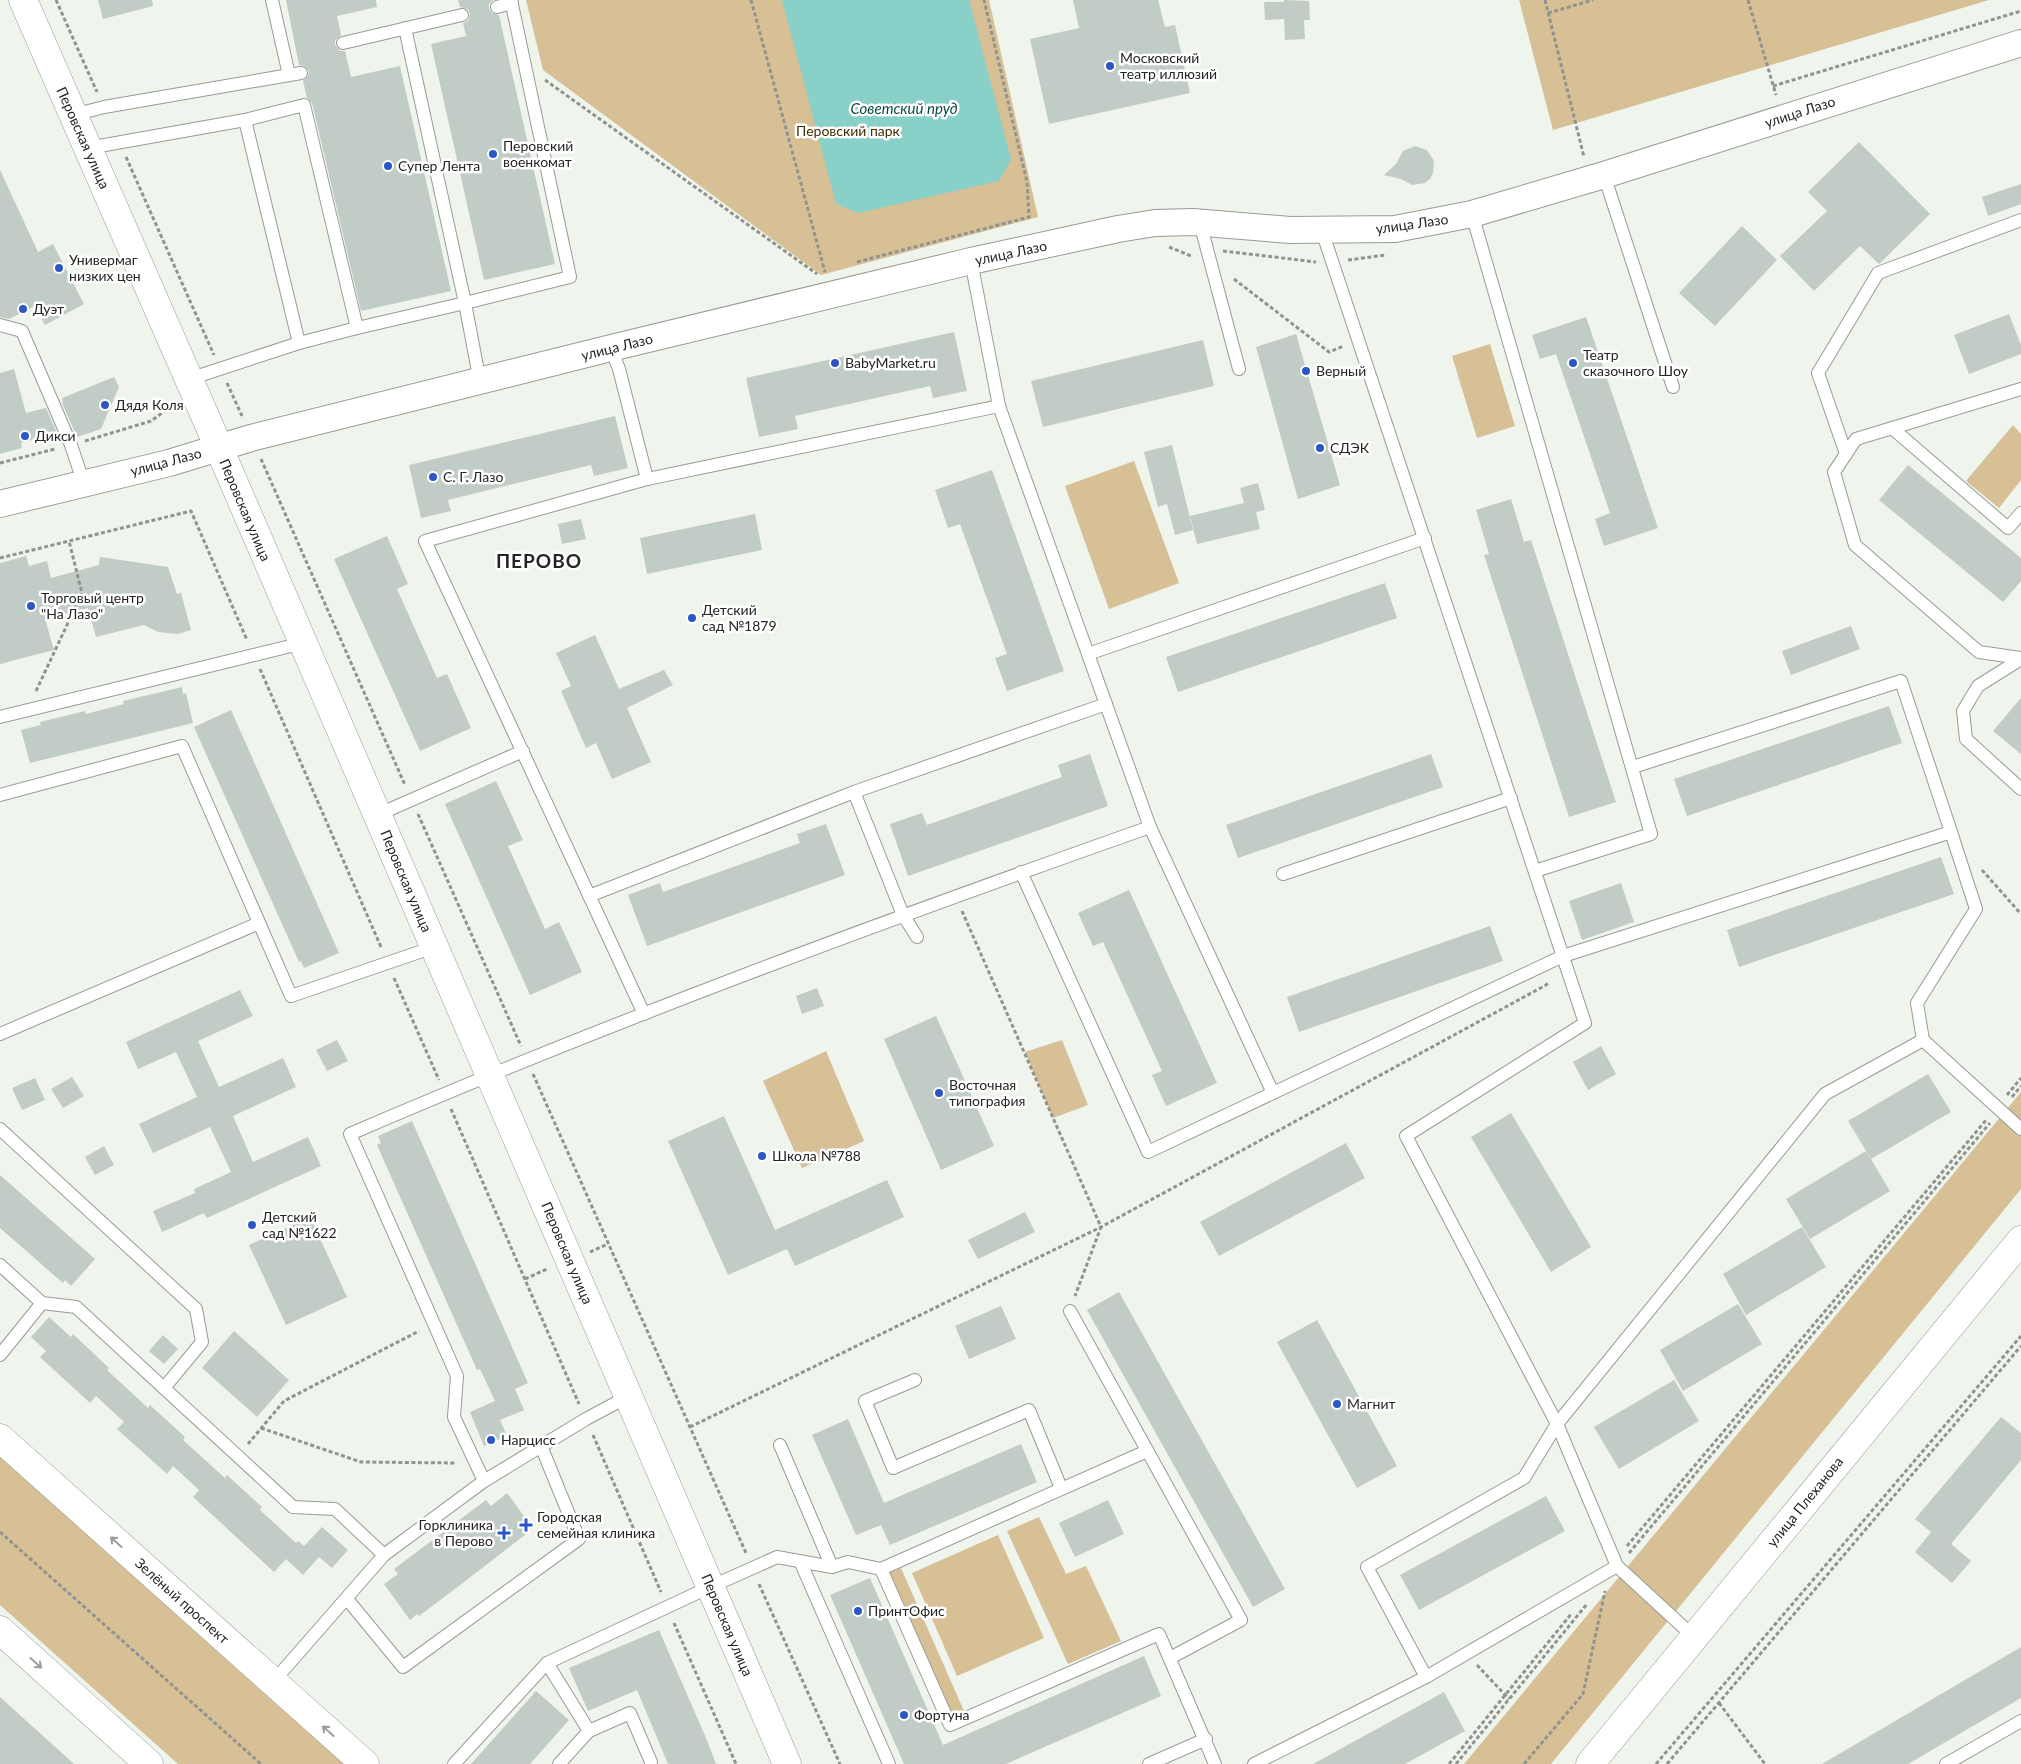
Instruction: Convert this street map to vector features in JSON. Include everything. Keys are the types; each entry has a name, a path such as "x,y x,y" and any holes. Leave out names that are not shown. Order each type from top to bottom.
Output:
{"main road":[{"name":"Перовская улица","path":"23,0 219,448 786,1764"},
{"name":"улица Плеханова","path":"1598,1761 1694,1637 2021,1240"},
{"name":"Зелёный проспект","path":"0,1438 364,1764"},
{"path":"0,1630 149,1764"}],"street":[{"name":"улица Лазо","path":"0,504 170,463 251,438 611,348 971,261 1118,229 1155,223 1200,223 1322,231 1395,229 1472,214 1596,177 2021,42"}],"lane":[{"path":"73,115 104,107 295,74 272,0"},
{"path":"189,379 299,343 570,277 511,2 497,7"},
{"path":"343,43 462,15"},
{"path":"405,28 465,303 480,382"},
{"path":"88,148 245,120 304,105 357,328"},
{"path":"245,120 299,343"},
{"path":"1596,177 1673,387"},
{"path":"1472,214 1651,834 1535,871"},
{"path":"1846,454 1818,373 1878,273 2021,220"},
{"path":"1200,223 1239,369"},
{"path":"1322,231 1585,1023 1406,1136 1557,1424 1616,1564 1694,1637"},
{"path":"971,261 999,406 1150,827 1273,1093"},
{"path":"0,324 22,331 71,445 84,484"},
{"path":"611,348 647,479"},
{"path":"2021,389 1856,439 1834,472 1855,545 1979,652 2021,658"},
{"path":"644,1014 425,541 647,479 999,406"},
{"path":"1892,428 2008,528 2021,513"},
{"path":"1088,654 1424,538"},
{"path":"0,717 303,643"},
{"path":"2021,658 1978,686 1963,711 1966,739 2021,789"},
{"path":"1632,767 1901,680 1976,909 1917,1003 1923,1040 2021,1130"},
{"path":"589,896 854,792 1106,704"},
{"path":"0,795 182,746 291,996 434,947"},
{"path":"377,815 523,751"},
{"path":"854,792 903,915 917,937"},
{"path":"1283,874 1511,798"},
{"path":"484,1481 454,1417 457,1376 350,1134 526,1059 903,915 1150,827"},
{"path":"1021,872 1148,1152 1563,956 1951,832"},
{"path":"0,1034 259,923"},
{"path":"1426,1677 1367,1567 1524,1478 1557,1424 1825,1094 1923,1040"},
{"path":"0,1129 196,1309 202,1342 164,1388"},
{"path":"0,1265 42,1303 76,1307 293,1507 335,1509 384,1555"},
{"path":"0,1355 42,1303"},
{"path":"1070,1311 1241,1620 1170,1658"},
{"path":"915,1380 865,1401 893,1468 1029,1410 1062,1488"},
{"path":"273,1682 384,1555 484,1481 586,1419 628,1396"},
{"path":"780,1445 832,1567"},
{"path":"347,1599 403,1667 579,1539 541,1446"},
{"path":"454,1764 547,1663 668,1608 710,1586 776,1557 832,1567 848,1562 881,1569 1148,1451"},
{"path":"800,1561 889,1764"},
{"path":"1254,1764 1426,1677 1616,1564"},
{"path":"881,1569 950,1724 1159,1634 1206,1739 1215,1764"},
{"path":"547,1663 589,1731"},
{"path":"559,1764 589,1731 630,1713 651,1762"},
{"path":"1946,1764 2021,1721"},
{"path":"1149,1764 1206,1739"}],"path":[{"path":"56,0 104,107"},
{"path":"751,0 825,270 834,268"},
{"path":"852,263 1028,216 1027,182 984,0"},
{"path":"1544,0 1596,177"},
{"path":"1548,13 1593,0"},
{"path":"1748,0 1782,117"},
{"path":"1773,86 2021,12"},
{"path":"544,79 821,277"},
{"path":"120,143 242,418"},
{"path":"1359,341 1328,352 1222,270 1166,244 1309,262 1390,254"},
{"path":"259,456 840,1764"},
{"path":"0,558 191,511 736,1764"},
{"path":"27,710 82,593 68,541"},
{"path":"1958,855 1982,870 2021,914"},
{"path":"956,896 1101,1228 1070,1311"},
{"path":"690,1427 1101,1228 1546,985 1563,956"},
{"path":"1616,1564 1999,1109 2021,1078"},
{"path":"1524,1764 1583,1694 1608,1578 1616,1564 1999,1109 2021,1086"},
{"path":"238,1456 284,1401 434,1323"},
{"path":"1656,1764 2021,1336"},
{"path":"1667,1764 2021,1346"},
{"path":"261,1428 361,1462 475,1463"},
{"path":"0,1532 261,1764"},
{"path":"1456,1764 1590,1601"},
{"path":"1448,1764 1572,1613"},
{"path":"1465,1653 1509,1699"},
{"path":"1719,1703 1765,1764"}],"green space":[{"name":"Перовский парк","path":"526,0 989,0 1038,217 821,275 543,70"},
{"path":"1519,0 1989,0 1553,130"},
{"path":"1490,344 1515,426 1477,438 1452,356"},
{"path":"2013,425 2021,434 2021,480 1999,508 1966,481"},
{"path":"1134,461 1179,583 1109,609 1065,486"},
{"path":"1062,1040 1088,1105 1053,1118 1025,1052"},
{"path":"826,1051 864,1141 802,1168 763,1081"},
{"path":"2021,1092 2021,1189 1551,1764 1464,1764"},
{"path":"0,1457 346,1764 178,1764 0,1605"},
{"path":"1039,1517 1066,1574 1086,1566 1121,1641 1068,1664 1007,1531"},
{"path":"998,1535 1044,1638 957,1676 912,1573"},
{"path":"901,1568 964,1711 953,1716 889,1573"}],"water":[{"name":"Советский пруд","path":"782,0 969,0 1011,159 999,181 858,213 836,204"}],"building":[{"path":"98,0 152,0 153,6 103,19"},
{"path":"286,0 376,0 377,7 337,16 341,35 335,40 335,45 340,51 345,51 351,77 400,66 451,291 361,311 312,103 307,98 303,81 308,76 309,71 304,66 299,65"},
{"name":"Перовский военкомат","path":"458,0 493,0 489,4 489,9 492,13 499,15 555,264 484,280 431,44 466,36 463,23 468,21 470,14 468,9 460,7"},
{"name":"Московский театр иллюзий","path":"1073,0 1158,0 1165,27 1175,25 1190,93 1049,124 1030,39 1079,28"},
{"path":"1284,0 1309,1 1310,20 1304,20 1305,39 1285,40 1284,19 1265,20 1264,2 1284,2"},
{"path":"1859,142 1930,214 1879,264 1860,246 1814,291 1780,256 1827,211 1808,192"},
{"path":"1415,146 1427,150 1434,161 1433,173 1430,179 1425,183 1412,185 1401,179 1384,175 1396,164 1403,151"},
{"path":"0,170 38,252 53,244 84,304 45,325 35,306 9,319 0,317"},
{"path":"2021,184 2021,204 1988,216 1982,197"},
{"path":"1742,226 1777,260 1715,326 1679,293"},
{"path":"2009,314 2021,345 2021,354 1969,374 1954,335"},
{"path":"1586,317 1658,528 1604,546 1595,519 1610,513 1556,354 1540,359 1532,335"},
{"path":"954,332 967,391 933,398 930,386 795,416 798,429 759,437 746,378"},
{"path":"1296,334 1340,485 1298,499 1256,347"},
{"path":"1203,340 1214,386 1043,427 1031,381"},
{"path":"14,369 26,413 46,408 57,433 21,443 22,448 0,454 0,373"},
{"path":"114,377 119,387 101,429 77,437 62,403 62,398"},
{"path":"615,416 628,468 594,476 591,465 448,500 451,511 421,518 409,465"},
{"path":"1172,445 1193,530 1175,535 1167,504 1158,507 1144,452"},
{"path":"1908,465 2021,558 2021,581 2003,602 1879,500"},
{"path":"992,470 1064,671 1007,691 995,658 1007,654 960,524 948,528 935,490"},
{"path":"1258,483 1265,510 1256,512 1260,529 1197,544 1190,516 1244,503 1240,488"},
{"path":"1511,499 1524,542 1531,540 1616,802 1569,817 1484,555 1489,554 1476,510"},
{"path":"755,514 762,550 647,574 640,538"},
{"path":"581,519 586,539 562,544 558,524"},
{"path":"387,536 408,584 397,589 437,678 447,674 471,728 420,751 334,559"},
{"path":"26,556 29,566 47,561 51,578 99,565 100,557 168,567 177,594 181,593 191,630 178,634 158,632 144,625 96,637 88,608 45,619 54,650 0,664 0,563"},
{"path":"1385,583 1397,618 1178,692 1166,657"},
{"path":"1851,626 1860,649 1791,675 1782,651"},
{"path":"595,635 619,689 664,670 673,685 627,708 651,762 612,779 596,743 586,748 561,691 571,686 556,653"},
{"path":"182,687 183,694 186,693 193,723 30,763 21,730 41,725 40,722 85,711 86,714 124,704 123,701"},
{"path":"2021,698 2021,754 1993,731"},
{"path":"1889,706 1902,743 1687,816 1674,779"},
{"path":"231,710 339,953 304,968 301,961 299,962 194,727"},
{"path":"1090,754 1108,806 908,876 890,824 922,813 927,825 1062,777 1058,765"},
{"path":"1431,754 1443,787 1238,858 1226,825"},
{"path":"496,781 523,840 508,846 545,929 559,922 582,972 530,995 445,804"},
{"path":"826,824 845,875 647,946 628,895 660,883 663,892 800,843 797,834"},
{"path":"1941,857 1954,894 1739,967 1727,930"},
{"path":"1621,883 1634,922 1582,940 1569,901"},
{"path":"1129,890 1217,1083 1166,1106 1152,1075 1162,1071 1103,942 1093,946 1078,913"},
{"path":"1490,926 1503,961 1299,1032 1287,997"},
{"path":"817,988 824,1006 802,1014 796,996"},
{"path":"240,990 253,1016 198,1041 219,1087 283,1058 296,1087 233,1116 253,1162 308,1137 321,1166 207,1218 204,1213 162,1232 153,1211 195,1193 194,1189 231,1172 210,1127 153,1153 139,1124 197,1097 176,1052 138,1069 126,1042"},
{"name":"Восточная типография","path":"936,1016 994,1146 941,1170 884,1039"},
{"path":"337,1040 348,1061 327,1071 316,1050"},
{"path":"1601,1046 1616,1074 1588,1090 1573,1062"},
{"path":"1928,1074 1951,1112 1871,1159 1848,1121"},
{"path":"72,1077 84,1096 63,1108 51,1089"},
{"path":"35,1078 45,1100 22,1110 12,1088"},
{"path":"1511,1113 1591,1247 1551,1272 1471,1137"},
{"path":"724,1116 775,1230 887,1180 904,1217 795,1266 787,1249 728,1275 668,1141"},
{"path":"412,1121 528,1383 515,1389 524,1410 500,1420 507,1436 484,1446 470,1412 495,1401 480,1369 477,1370 377,1145 381,1143 378,1136"},
{"path":"1346,1143 1365,1178 1219,1256 1200,1222"},
{"path":"104,1146 114,1165 95,1175 85,1157"},
{"path":"1866,1151 1890,1191 1810,1239 1786,1199"},
{"path":"0,1175 95,1259 71,1286 65,1280 63,1283 0,1228"},
{"path":"1025,1212 1035,1232 978,1259 968,1240"},
{"path":"310,1217 347,1297 286,1325 249,1245"},
{"path":"1802,1227 1826,1267 1746,1315 1723,1274"},
{"path":"1119,1292 1285,1589 1253,1607 1087,1310"},
{"path":"1738,1304 1762,1344 1683,1391 1660,1350"},
{"path":"1001,1306 1016,1339 969,1359 955,1326"},
{"path":"49,1317 71,1337 73,1334 109,1368 107,1370 148,1408 150,1405 185,1437 183,1440 225,1478 227,1475 262,1507 260,1510 296,1543 298,1541 304,1546 322,1527 348,1550 332,1568 319,1557 303,1575 286,1559 274,1572 193,1497 199,1490 173,1466 167,1474 117,1429 124,1422 96,1396 90,1403 40,1357 46,1351 31,1337"},
{"name":"Магнит","path":"1317,1320 1397,1466 1357,1488 1277,1342"},
{"path":"234,1331 289,1380 257,1417 202,1368"},
{"path":"163,1335 178,1349 164,1364 149,1351"},
{"path":"1674,1380 1699,1421 1619,1469 1594,1427"},
{"path":"2001,1417 2021,1433 2021,1460 1951,1544 1971,1561 1952,1583 1915,1552 1931,1532 1915,1519"},
{"path":"848,1419 884,1503 1021,1444 1037,1482 890,1545 881,1525 856,1535 812,1435"},
{"path":"507,1493 532,1527 526,1534 464,1582 419,1616 417,1614 410,1620 384,1584 398,1574 394,1569 486,1500 491,1506"},
{"path":"1546,1496 1565,1531 1419,1610 1400,1575"},
{"path":"1108,1500 1124,1534 1075,1557 1059,1523"},
{"path":"870,1578 943,1745 1144,1656 1161,1696 1006,1764 904,1764 830,1595"},
{"path":"659,1630 716,1764 668,1764 637,1690 588,1711 569,1668"},
{"path":"2021,1647 2021,1698 1908,1764 1822,1764"},
{"path":"536,1691 569,1720 530,1764 471,1764"},
{"path":"1444,1692 1465,1731 1405,1764 1313,1764"},
{"path":"0,1697 74,1764 0,1764"}],"place":[{"name":"Московский театр иллюзий","path":"1110,66"},
{"name":"Перовский военкомат","path":"493,154"},
{"name":"Супер Лента","path":"388,166"},
{"name":"Универмаг низких цен","path":"59,268"},
{"name":"Дуэт","path":"23,309"},
{"name":"BabyMarket.ru","path":"835,363"},
{"name":"Театр сказочного Шоу","path":"1573,363"},
{"name":"Верный","path":"1306,371"},
{"name":"Дядя Коля","path":"105,405"},
{"name":"Дикси","path":"25,436"},
{"name":"СДЭК","path":"1320,448"},
{"name":"С. Г. Лазо","path":"433,477"},
{"name":"Торговый центр \"На Лазо\"","path":"31,606"},
{"name":"Детский сад №1879","path":"692,618"},
{"name":"Восточная типография","path":"939,1093"},
{"name":"Школа №788","path":"762,1156"},
{"name":"Детский сад №1622","path":"252,1225"},
{"name":"Магнит","path":"1337,1404"},
{"name":"Нарцисс","path":"491,1440"},
{"name":"Городская семейная клиника","path":"526,1525"},
{"name":"Горклиника в Перово","path":"504,1533"},
{"name":"ПринтОфис","path":"858,1611"},
{"name":"Фортуна","path":"904,1715"}],"district":[{"name":"ПЕРОВО","path":"539,561"}]}
